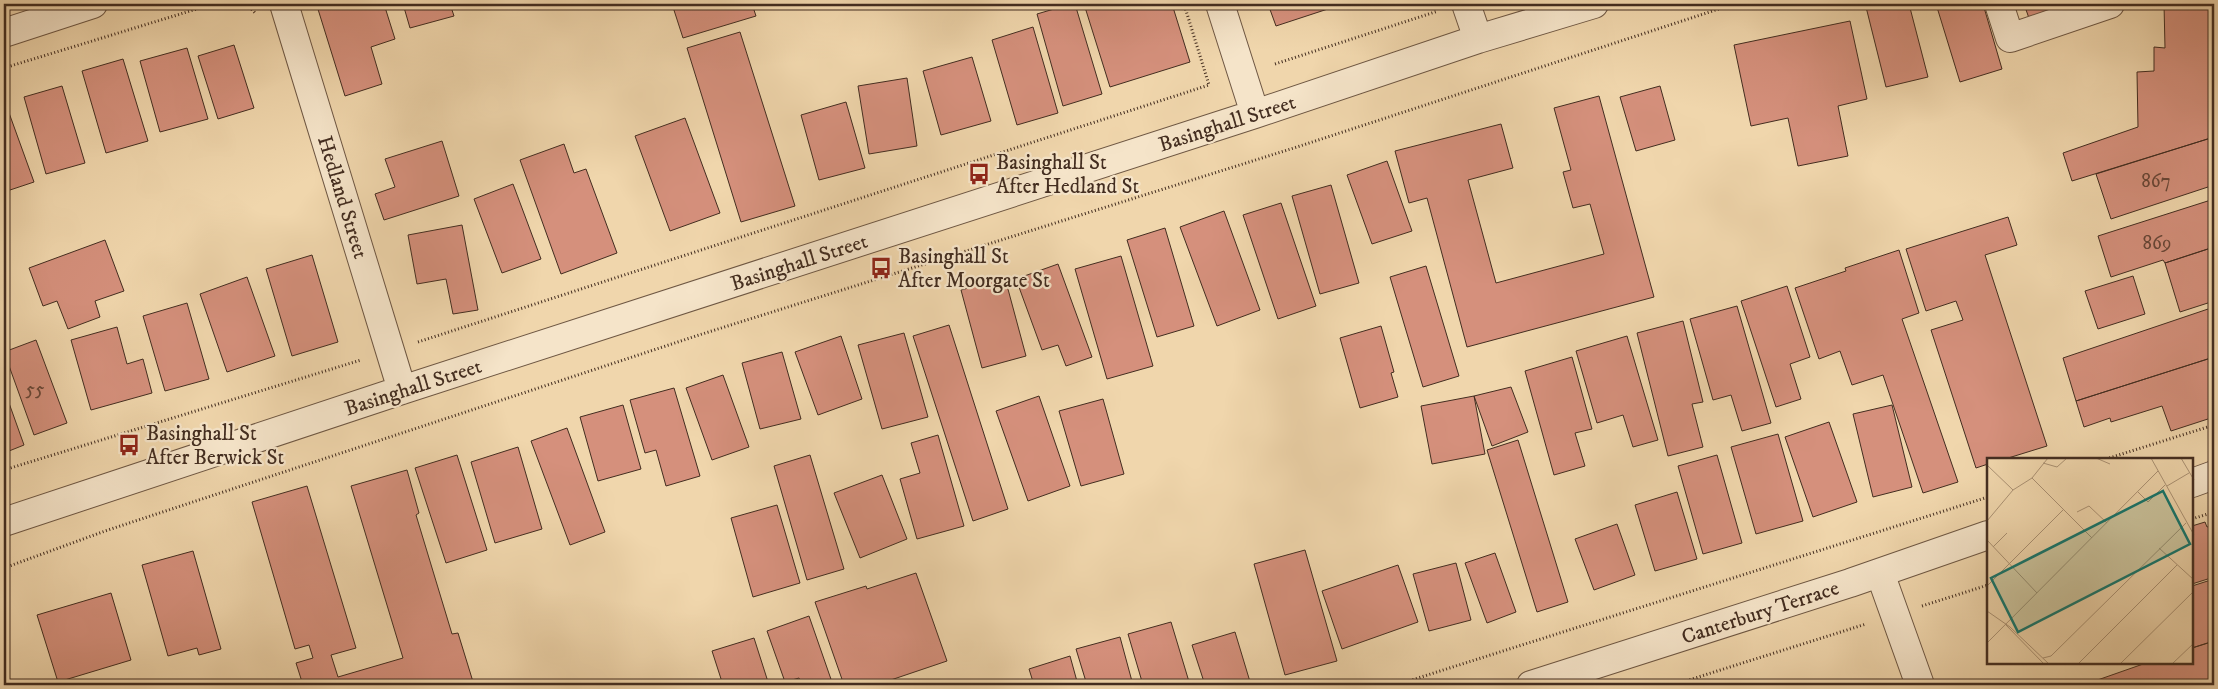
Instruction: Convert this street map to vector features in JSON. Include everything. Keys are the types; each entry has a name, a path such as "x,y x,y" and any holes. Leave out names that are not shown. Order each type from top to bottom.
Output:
{"street":[{"path":"4,33 93,4"},
{"name":"Hedland Street","path":"284,4 402,390"},
{"path":"1220,4 1255,114"},
{"name":"Basinghall Street","path":"4,522 402,390 1255,114 1478,39 1594,4"},
{"path":"1999,4 2010,38 2110,4"},
{"path":"1455,7 1478,39"},
{"path":"2193,482 2214,475"},
{"name":"Canterbury Terrace","path":"1531,685 1880,573 1987,535"},
{"path":"1880,573 1920,685"}],"path":[{"path":"4,68 213,4"},
{"path":"414,343 1209,86 1184,4"},
{"path":"4,568 105,531 689,338 1307,144 1734,4"},
{"path":"1275,64 1455,7"},
{"path":"4,470 361,360"},
{"path":"2109,458 2214,425"},
{"path":"1396,685 1987,497"},
{"path":"2193,519 2214,512"},
{"path":"1673,685 1987,585"},
{"path":"4,680 5,685"}],"building":[{"path":"326,4 384,4 395,39 371,47 382,84 345,96 317,6"},
{"path":"403,4 450,4 454,16 410,28"},
{"path":"672,4 752,4 756,16 683,38"},
{"path":"1075,4 1102,94 1063,106 1037,14"},
{"path":"1084,4 1172,4 1190,62 1110,87"},
{"path":"1268,4 1343,4 1276,26"},
{"path":"1879,4 1909,4 1928,77 1886,87 1866,7"},
{"path":"1936,4 1983,4 2002,69 1960,82"},
{"path":"2024,4 2083,4 2030,21"},
{"path":"2164,4 2214,4 2214,137 2072,181 2063,153 2138,127 2137,72 2154,71 2154,47 2165,48"},
{"path":"1850,21 1867,99 1838,106 1848,156 1798,166 1788,118 1751,126 1734,45"},
{"path":"1033,27 1058,113 1017,125 992,40"},
{"path":"740,32 795,206 741,222 687,48"},
{"path":"234,45 254,108 218,119 198,56"},
{"path":"187,48 208,119 160,132 140,61"},
{"path":"972,57 991,121 941,135 923,71"},
{"path":"123,59 148,141 106,153 82,71"},
{"path":"907,78 917,146 869,154 858,86"},
{"path":"62,86 85,163 46,174 24,97"},
{"path":"1660,86 1675,140 1636,151 1620,97"},
{"path":"1599,96 1654,297 1467,347 1427,198 1409,203 1395,151 1501,124 1513,168 1468,180 1496,283 1604,254 1590,204 1573,208 1563,172 1571,170 1554,108"},
{"path":"4,99 34,182 4,192"},
{"path":"846,102 865,168 819,180 801,115"},
{"path":"685,118 720,213 670,231 635,136"},
{"path":"2214,137 2214,185 2111,219 2096,174"},
{"path":"442,141 459,196 384,220 375,194 395,187 385,159"},
{"path":"564,144 574,173 586,169 617,253 561,274 520,160"},
{"path":"1387,161 1412,231 1372,244 1347,175"},
{"path":"513,184 541,259 502,273 474,199"},
{"path":"1331,185 1359,283 1320,294 1292,196"},
{"path":"2214,199 2214,247 2165,263 2163,260 2111,277 2098,236"},
{"path":"1281,203 1316,306 1278,319 1243,215"},
{"path":"1224,211 1260,310 1217,326 1180,227"},
{"path":"2008,217 2017,245 1985,255 2047,446 2008,458 1987,458 1987,464 1976,468 1931,330 1963,320 1956,301 1926,311 1906,249"},
{"path":"462,225 478,310 453,314 446,279 417,284 408,235"},
{"path":"1165,228 1194,326 1157,337 1127,240"},
{"path":"105,240 124,291 95,301 100,317 68,329 57,301 43,306 29,268"},
{"path":"2214,247 2214,301 2180,312 2165,263"},
{"path":"1899,250 1919,313 1902,319 1958,482 1923,493 1883,375 1852,385 1840,351 1819,359 1795,288 1846,271 1845,268"},
{"path":"312,255 338,342 292,356 266,269"},
{"path":"1121,256 1153,366 1107,379 1075,269"},
{"path":"1058,264 1092,357 1066,366 1058,345 1042,350 1016,279"},
{"path":"1426,266 1459,376 1423,387 1390,277"},
{"path":"2133,276 2145,314 2098,329 2085,291"},
{"path":"247,277 275,356 227,372 200,294"},
{"path":"1005,278 1026,356 982,368 961,290"},
{"path":"1787,286 1810,357 1790,364 1801,399 1776,407 1741,301"},
{"path":"187,303 209,379 165,391 143,316"},
{"path":"1737,306 1771,423 1742,431 1731,395 1713,400 1690,319"},
{"path":"2214,307 2214,357 2076,401 2063,358"},
{"path":"1683,321 1703,402 1692,404 1703,447 1668,456 1637,333"},
{"path":"949,325 1008,509 973,521 913,336"},
{"path":"1381,326 1394,372 1391,373 1398,397 1360,408 1340,338"},
{"path":"117,327 127,364 143,359 152,393 91,410 71,340"},
{"path":"904,333 928,417 882,429 858,345"},
{"path":"841,336 862,399 818,415 795,352"},
{"path":"1627,336 1658,440 1633,447 1623,415 1597,423 1576,351"},
{"path":"36,340 67,423 34,435 4,352"},
{"path":"782,352 801,419 760,429 742,363"},
{"path":"1572,357 1592,429 1575,433 1585,466 1554,475 1525,371"},
{"path":"2214,357 2214,417 2171,431 2162,406 2111,422 2110,418 2084,427 2076,401"},
{"path":"723,375 749,447 712,460 686,388"},
{"path":"1511,387 1528,432 1492,446 1474,396"},
{"path":"674,388 700,476 666,486 656,450 645,453 630,400"},
{"path":"4,389 24,445 4,453"},
{"path":"1039,396 1070,486 1028,501 996,411"},
{"path":"1474,396 1485,454 1432,464 1421,406"},
{"path":"1103,399 1124,474 1081,486 1059,411"},
{"path":"623,405 641,469 598,481 580,417"},
{"path":"1892,405 1912,487 1873,497 1853,414"},
{"path":"1829,422 1857,502 1813,517 1785,437"},
{"path":"567,428 605,532 570,545 531,441"},
{"path":"1778,434 1803,521 1756,534 1731,447"},
{"path":"938,435 964,526 917,539 900,479 920,473 911,443"},
{"path":"1518,440 1568,602 1537,612 1487,450"},
{"path":"518,447 542,529 495,543 471,462"},
{"path":"457,455 487,550 446,563 415,468"},
{"path":"810,455 844,569 807,580 774,466"},
{"path":"1717,455 1742,543 1703,554 1678,466"},
{"path":"407,470 419,513 416,515 452,634 458,633 474,685 303,685 296,663 313,658 309,645 295,649 252,502 307,486 356,648 331,655 338,677 403,658 351,486"},
{"path":"882,475 907,539 860,558 834,493"},
{"path":"1677,492 1697,559 1655,571 1635,505"},
{"path":"777,505 800,583 753,597 731,518"},
{"path":"2205,522 2207,527 2214,525 2214,577 2193,584 2193,526"},
{"path":"1617,524 1635,575 1594,590 1575,539"},
{"path":"1305,550 1337,661 1285,675 1254,564"},
{"path":"193,551 221,649 199,655 197,648 168,656 142,565"},
{"path":"1495,553 1516,612 1487,623 1465,563"},
{"path":"1456,563 1471,620 1429,631 1413,574"},
{"path":"1398,565 1418,622 1342,649 1322,591"},
{"path":"916,573 947,661 876,685 844,685 815,602 866,586 867,589"},
{"path":"2214,579 2214,641 2193,648 2193,586"},
{"path":"111,593 131,660 58,682 37,615"},
{"path":"809,616 833,685 802,685 799,678 785,682 767,631"},
{"path":"1171,622 1190,685 1143,685 1128,634"},
{"path":"1235,632 1251,685 1205,685 1192,645"},
{"path":"1120,637 1133,685 1087,685 1076,649"},
{"path":"754,638 769,685 723,685 712,651"},
{"path":"2214,641 2214,685 2090,685 2089,683 2143,664 2193,664 2193,648"},
{"path":"1070,656 1078,685 1034,685 1029,669"}],"place":[{"name":"Basinghall St After Hedland St","path":"979,174"},
{"name":"Basinghall St After Moorgate St","path":"881,268"},
{"name":"Basinghall St After Berwick St","path":"129,445"}]}
